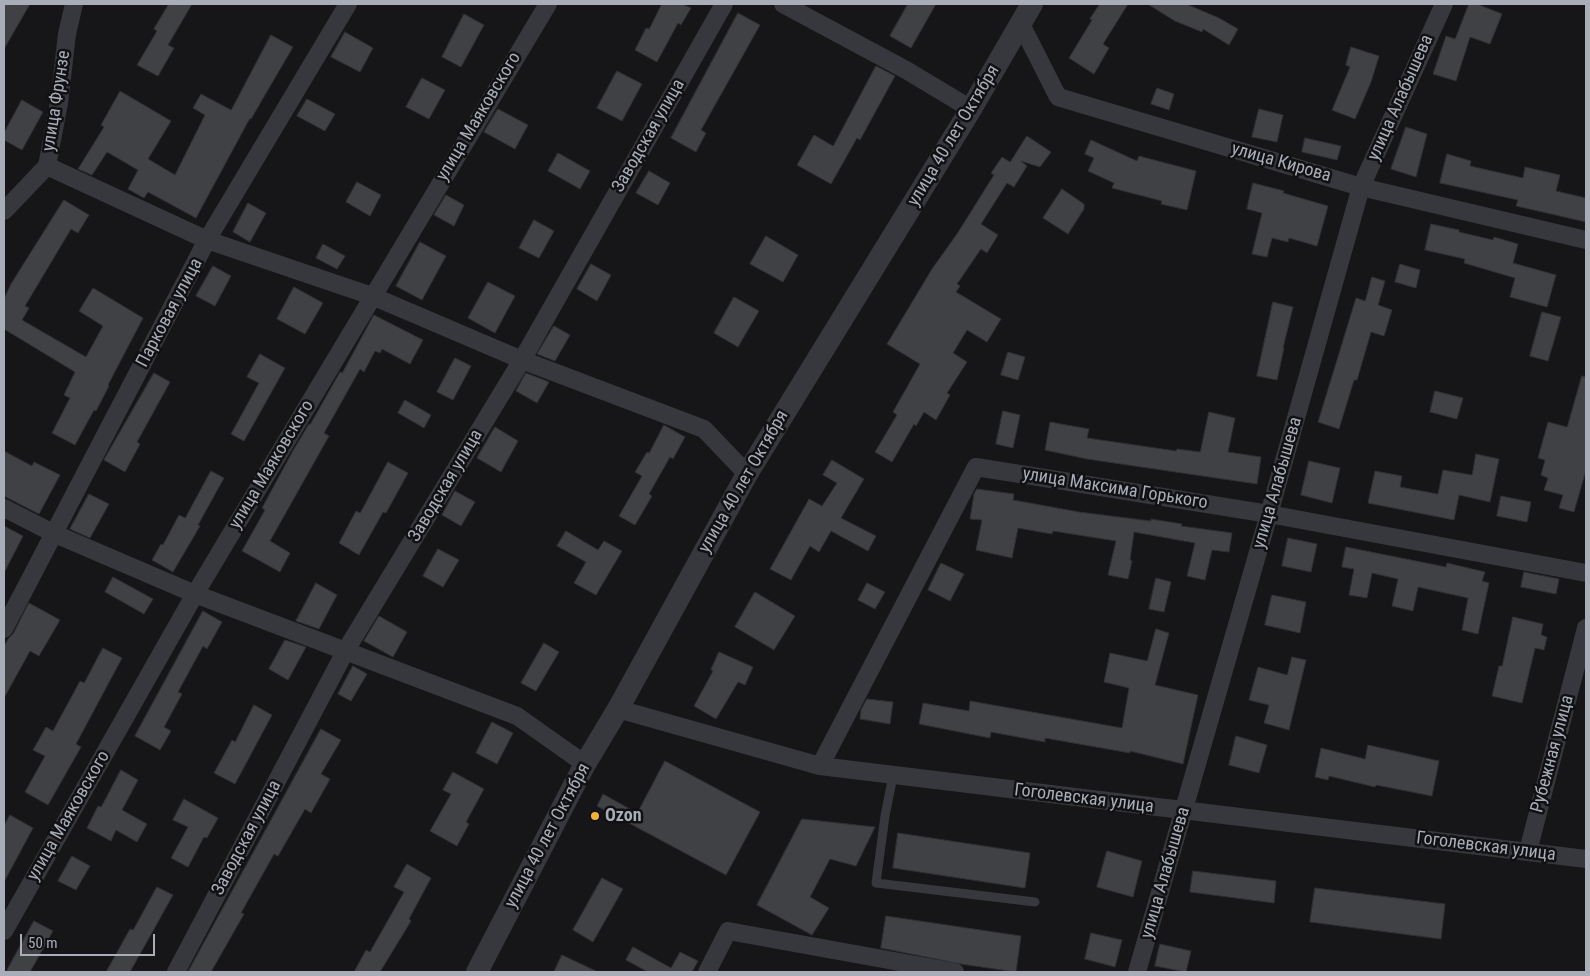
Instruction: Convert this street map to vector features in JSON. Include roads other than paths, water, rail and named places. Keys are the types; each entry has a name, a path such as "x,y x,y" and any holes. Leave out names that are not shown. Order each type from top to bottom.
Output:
{"street":[{"name":"улица Фрунзе","path":"4,211 47,166 59,103 67,34 74,4"},
{"name":"Парковая улица","path":"4,629 208,240 348,4"},
{"name":"улица Маяковского","path":"4,931 195,594 548,4"},
{"name":"Заводская улица","path":"176,972 346,650 522,360 724,4"},
{"path":"783,4 906,70 971,109"},
{"name":"улица 40 лет Октября","path":"477,972 586,764 747,474 971,109 1032,4"},
{"name":"улица Алабышева","path":"1137,972 1361,187 1444,4"},
{"name":"улица Кирова","path":"1021,24 1058,97 1361,187 1586,240"},
{"path":"47,166 208,240 372,296 522,360 704,430 747,474"},
{"name":"улица Максима Горького","path":"820,766 976,467 1269,514 1586,574"},
{"path":"4,508 54,534 195,594 517,716 586,764"},
{"name":"Рубежная улица","path":"1528,851 1586,628"},
{"name":"Гоголевская улица","path":"618,709 820,766 1183,812 1586,859"},
{"path":"707,972 728,931 955,972"}],"lane":[{"path":"893,776 884,816 876,883 1035,902"}],"place":[{"name":"Ozon","path":"595,816"}]}
